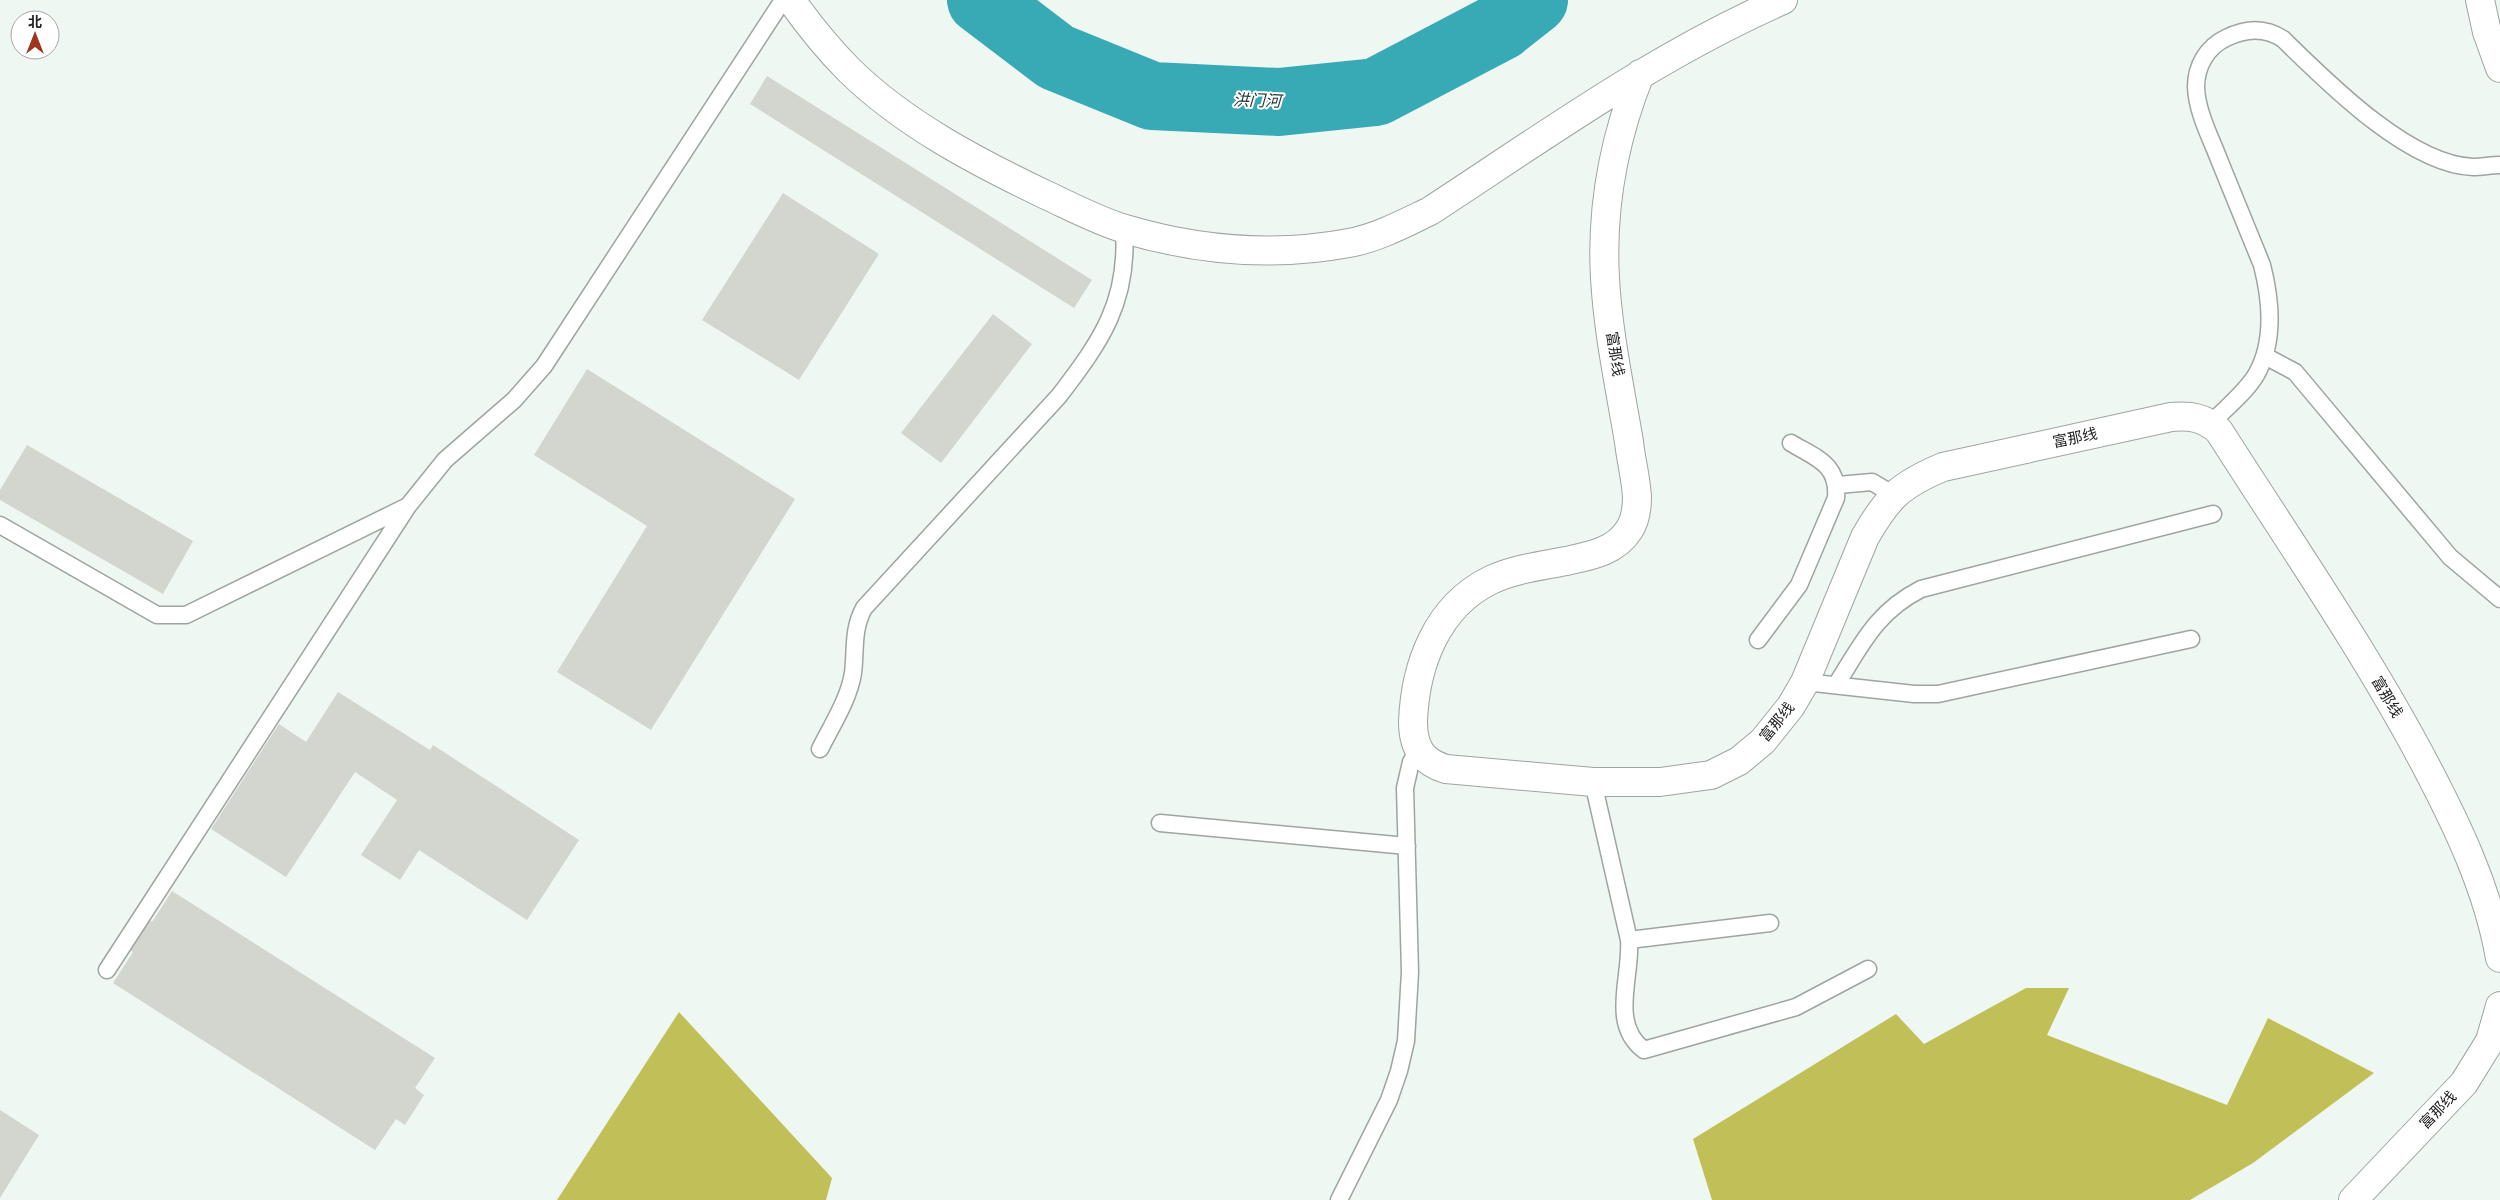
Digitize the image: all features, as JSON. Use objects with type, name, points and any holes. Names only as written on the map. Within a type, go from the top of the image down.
[{"type":"street","points":[[791,0],[849,70],[885,100],[924,128],[1003,174],[1124,229],[1217,248],[1266,252],[1352,243],[1430,211],[1640,74],[1701,39],[1783,0]]},
{"type":"street","points":[[2480,0],[2487,32],[2500,68]]},
{"type":"street","name":"富那线","points":[[1640,74],[1629,101],[1614,158],[1608,188],[1604,248],[1608,309],[1636,487],[1634,519],[1622,538],[1604,551],[1518,571],[1492,580],[1468,595],[1450,614],[1434,634],[1424,657],[1417,682],[1413,730],[1418,750],[1426,760],[1446,769],[1593,782],[1677,781],[1710,775],[1726,769],[1763,741],[1791,706],[1805,682],[1865,537],[1894,495],[1915,478],[1943,467],[2171,417],[2199,418],[2211,423],[2219,432],[2403,723],[2462,838],[2492,920],[2500,958]]},
{"type":"street","name":"富那线","points":[[2352,1200],[2464,1083],[2490,1041],[2500,1006]]},
{"type":"lane","points":[[107,970],[408,506],[445,460],[514,400],[544,366],[783,0]]},
{"type":"lane","points":[[2211,423],[2255,376],[2265,356],[2270,310],[2268,287],[2262,265],[2206,128],[2198,102],[2196,85],[2200,63],[2214,45],[2224,38],[2248,30],[2272,32],[2284,39],[2347,100],[2401,139],[2435,158],[2454,164],[2473,167],[2500,165]]},
{"type":"lane","points":[[820,749],[849,690],[853,673],[855,634],[858,620],[864,608],[1058,396],[1086,360],[1119,297],[1125,259],[1124,229]]},
{"type":"lane","points":[[2265,356],[2295,372],[2450,557],[2500,599]]},
{"type":"lane","points":[[1758,640],[1800,585],[1836,498],[1838,485],[1833,472],[1826,464],[1791,443]]},
{"type":"lane","points":[[1838,485],[1872,482],[1894,495]]},
{"type":"lane","points":[[0,525],[157,615],[186,615],[408,506]]},
{"type":"lane","points":[[1836,685],[1874,626],[1902,599],[1921,589],[2213,514]]},
{"type":"lane","points":[[1805,682],[1914,694],[1938,694],[2191,639]]},
{"type":"lane","points":[[1339,1200],[1389,1100],[1399,1071],[1406,1041],[1410,972],[1405,788],[1411,762],[1418,750]]},
{"type":"lane","points":[[1593,782],[1629,940],[1630,956],[1623,1011],[1625,1024],[1634,1043],[1644,1050],[1796,1007],[1868,969]]},
{"type":"lane","points":[[1160,823],[1407,846]]},
{"type":"lane","points":[[1629,940],[1770,923]]},
{"type":"shaded area","points":[[2026,988],[2069,988],[2047,1035],[2227,1105],[2268,1018],[2374,1073],[2253,1163],[2190,1200],[1712,1200],[1693,1139],[1896,1014],[1924,1044]]},
{"type":"shaded area","points":[[679,1012],[832,1178],[826,1200],[557,1200]]},
{"type":"building","points":[[767,76],[1092,280],[1074,308],[750,104]]},
{"type":"building","points":[[783,193],[879,254],[799,380],[702,320]]},
{"type":"building","points":[[993,314],[1032,344],[941,463],[901,433]]},
{"type":"building","points":[[587,369],[795,499],[651,730],[557,672],[647,526],[534,455]]},
{"type":"building","points":[[27,445],[193,541],[163,594],[0,500],[0,490]]},
{"type":"building","points":[[338,692],[430,750],[433,745],[579,840],[527,920],[419,850],[400,880],[361,855],[397,800],[355,772],[286,877],[211,829],[279,724],[306,742]]},
{"type":"building","points":[[172,891],[435,1058],[415,1088],[424,1095],[405,1125],[396,1119],[375,1150],[113,983],[133,952],[124,946],[144,916],[152,922]]},
{"type":"building","points":[[0,1110],[39,1135],[0,1198]]},
{"type":"waterway","name":"洪门河","points":[[981,0],[1056,57],[1152,96],[1279,102],[1376,92],[1500,27],[1534,0]]}]
